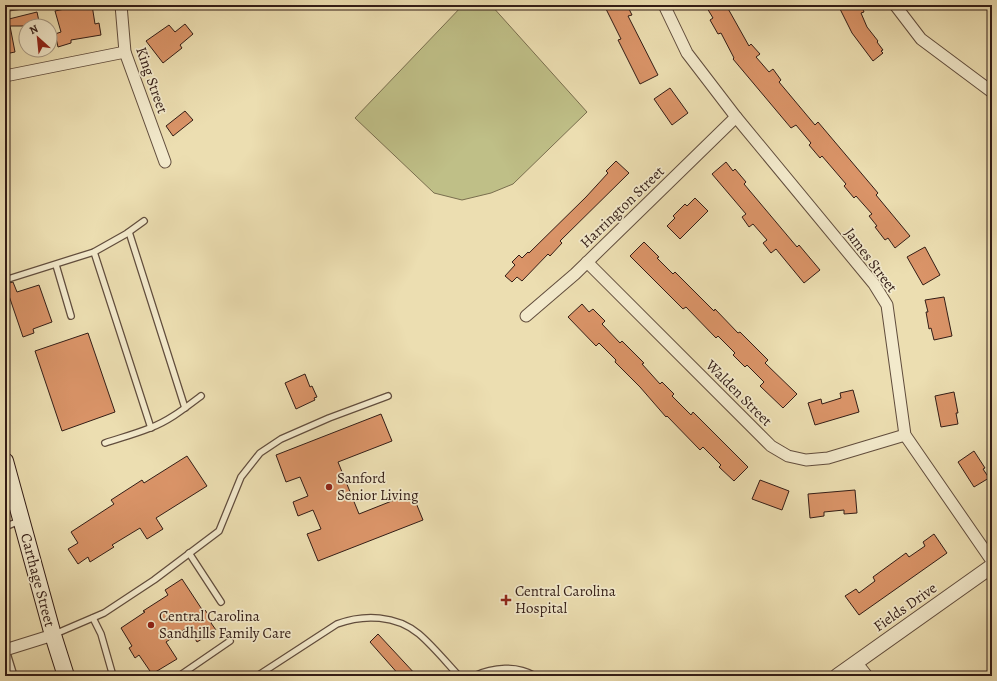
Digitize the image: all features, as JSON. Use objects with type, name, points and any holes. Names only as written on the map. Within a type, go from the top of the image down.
[{"type":"main road","name":"Carthage Street","points":[[7,475],[22,520],[53,635],[66,676]]},
{"type":"street","name":"King Street","points":[[121,5],[125,52],[166,162]]},
{"type":"street","name":"James Street","points":[[664,5],[687,53],[736,117],[874,284],[887,305],[905,435],[992,561]]},
{"type":"street","points":[[895,5],[921,39],[992,92]]},
{"type":"street","points":[[5,76],[125,52]]},
{"type":"street","name":"Harrington Street","points":[[526,316],[575,274],[736,117]]},
{"type":"street","name":"Walden Street","points":[[587,262],[771,446],[788,456],[806,460],[828,458],[905,435]]},
{"type":"street","name":"Fields Drive","points":[[837,676],[992,566]]},
{"type":"street","points":[[5,650],[53,635]]},
{"type":"street","points":[[856,662],[867,676]]},
{"type":"lane","points":[[5,8],[26,5]]},
{"type":"lane","points":[[5,280],[94,252],[129,232],[144,221]]},
{"type":"lane","points":[[129,232],[185,408]]},
{"type":"lane","points":[[94,252],[151,428]]},
{"type":"lane","points":[[56,265],[71,316]]},
{"type":"lane","points":[[105,443],[151,428],[167,420],[200,396]]},
{"type":"lane","points":[[53,635],[110,609],[154,580],[219,531],[241,477],[260,453],[281,439],[330,418],[388,396]]},
{"type":"lane","points":[[5,527],[22,520]]},
{"type":"lane","points":[[189,553],[221,602]]},
{"type":"lane","points":[[257,676],[337,624],[355,618],[373,617],[397,622],[408,627],[418,634],[459,676]]},
{"type":"lane","points":[[92,618],[101,634],[113,676]]},
{"type":"lane","points":[[179,676],[230,642]]},
{"type":"lane","points":[[5,650],[14,676]]},
{"type":"lane","points":[[474,676],[501,668],[516,669],[528,672],[535,676]]},
{"type":"green space","points":[[463,5],[491,5],[587,112],[513,184],[491,193],[462,200],[434,193],[355,118]]},
{"type":"building","points":[[84,5],[92,5],[95,24],[99,23],[101,35],[71,40],[71,43],[58,47],[58,33],[61,32],[55,11]]},
{"type":"building","points":[[604,5],[627,5],[632,15],[628,16],[658,75],[640,84],[618,40],[621,39]]},
{"type":"building","points":[[713,5],[726,5],[749,46],[751,44],[760,54],[756,57],[769,72],[773,69],[781,80],[779,82],[815,125],[818,122],[878,193],[876,195],[910,236],[895,248],[888,238],[885,240],[875,227],[877,226],[869,216],[872,214],[856,196],[854,198],[844,186],[846,184],[822,156],[820,158],[809,145],[811,143],[796,125],[791,128],[733,59],[734,58],[721,33],[718,34],[710,20],[713,18],[707,8]]},
{"type":"building","points":[[838,5],[861,5],[864,12],[861,13],[867,27],[883,50],[881,51],[883,53],[873,61],[852,33]]},
{"type":"building","points":[[37,12],[38,18],[18,18],[18,26],[10,26],[15,52],[5,54],[5,20]]},
{"type":"building","points":[[185,24],[193,34],[180,45],[182,48],[163,63],[146,41],[169,25],[175,32]]},
{"type":"building","points":[[670,88],[688,113],[672,125],[654,99]]},
{"type":"building","points":[[185,111],[193,120],[173,136],[166,126]]},
{"type":"building","points":[[616,161],[629,173],[560,241],[562,243],[550,256],[548,254],[522,281],[517,277],[512,282],[505,276],[515,265],[512,262],[519,255],[522,258],[528,252],[529,253],[586,197],[608,173],[606,171]]},
{"type":"building","points":[[726,162],[733,171],[735,169],[746,182],[744,184],[797,247],[799,245],[820,270],[804,283],[776,249],[771,253],[763,243],[767,240],[753,224],[749,227],[742,217],[746,214],[712,174]]},
{"type":"building","points":[[695,198],[708,211],[680,239],[667,226],[675,218],[673,216],[685,204],[687,206]]},
{"type":"building","points":[[644,242],[673,274],[675,272],[714,311],[715,309],[738,333],[740,332],[768,360],[765,363],[797,394],[783,408],[760,386],[764,382],[747,365],[745,367],[733,355],[735,353],[718,336],[716,338],[686,307],[683,309],[630,256]]},
{"type":"building","points":[[925,247],[940,275],[923,285],[907,257]]},
{"type":"building","points":[[13,282],[17,292],[39,285],[52,322],[33,329],[34,333],[23,337],[5,284]]},
{"type":"building","points":[[944,297],[952,336],[934,340],[931,328],[929,329],[926,312],[928,312],[925,300]]},
{"type":"building","points":[[582,304],[589,312],[593,309],[605,321],[602,324],[620,343],[622,341],[644,363],[642,364],[660,384],[662,382],[674,394],[672,396],[691,415],[693,412],[748,467],[734,481],[719,467],[721,465],[703,447],[700,450],[667,416],[666,417],[599,343],[596,346],[568,317]]},
{"type":"building","points":[[88,333],[115,412],[62,431],[35,351]]},
{"type":"building","points":[[305,374],[310,387],[312,386],[317,397],[314,398],[315,400],[296,409],[285,383]]},
{"type":"building","points":[[853,390],[859,412],[815,425],[808,403],[821,399],[822,404],[841,398],[840,393]]},
{"type":"building","points":[[954,392],[958,413],[956,413],[958,424],[941,427],[935,396]]},
{"type":"building","name":"Sanford Senior Living","points":[[381,414],[392,441],[338,462],[359,514],[412,493],[423,520],[318,561],[307,534],[321,529],[313,510],[298,516],[293,502],[308,496],[300,477],[286,482],[276,455]]},
{"type":"building","points":[[974,451],[985,468],[983,469],[989,478],[974,487],[958,462]]},
{"type":"building","points":[[187,456],[207,486],[156,518],[163,529],[147,539],[140,528],[112,545],[114,547],[90,562],[88,557],[78,564],[68,549],[78,543],[71,532],[114,504],[111,500],[142,480],[144,483]]},
{"type":"building","points":[[760,480],[789,491],[782,510],[752,499]]},
{"type":"building","points":[[855,490],[857,513],[844,514],[844,510],[824,512],[824,516],[810,518],[808,494]]},
{"type":"building","points":[[934,534],[947,553],[859,615],[845,596],[856,589],[859,593],[875,581],[873,577],[906,553],[909,557],[925,546],[923,542]]},
{"type":"building","name":"Central Carolina Sandhills Family Care","points":[[182,579],[203,611],[205,610],[213,621],[211,623],[216,630],[197,642],[188,627],[166,642],[177,659],[152,674],[139,655],[135,658],[129,648],[132,646],[121,628],[145,612],[143,611],[168,595],[165,590]]},
{"type":"building","points":[[378,634],[417,676],[400,676],[370,642]]},
{"type":"place","name":"Sanford Senior Living","points":[[329,487]]},
{"type":"place","name":"Central Carolina Hospital","points":[[506,600]]},
{"type":"place","name":"Central Carolina Sandhills Family Care","points":[[151,625]]}]
